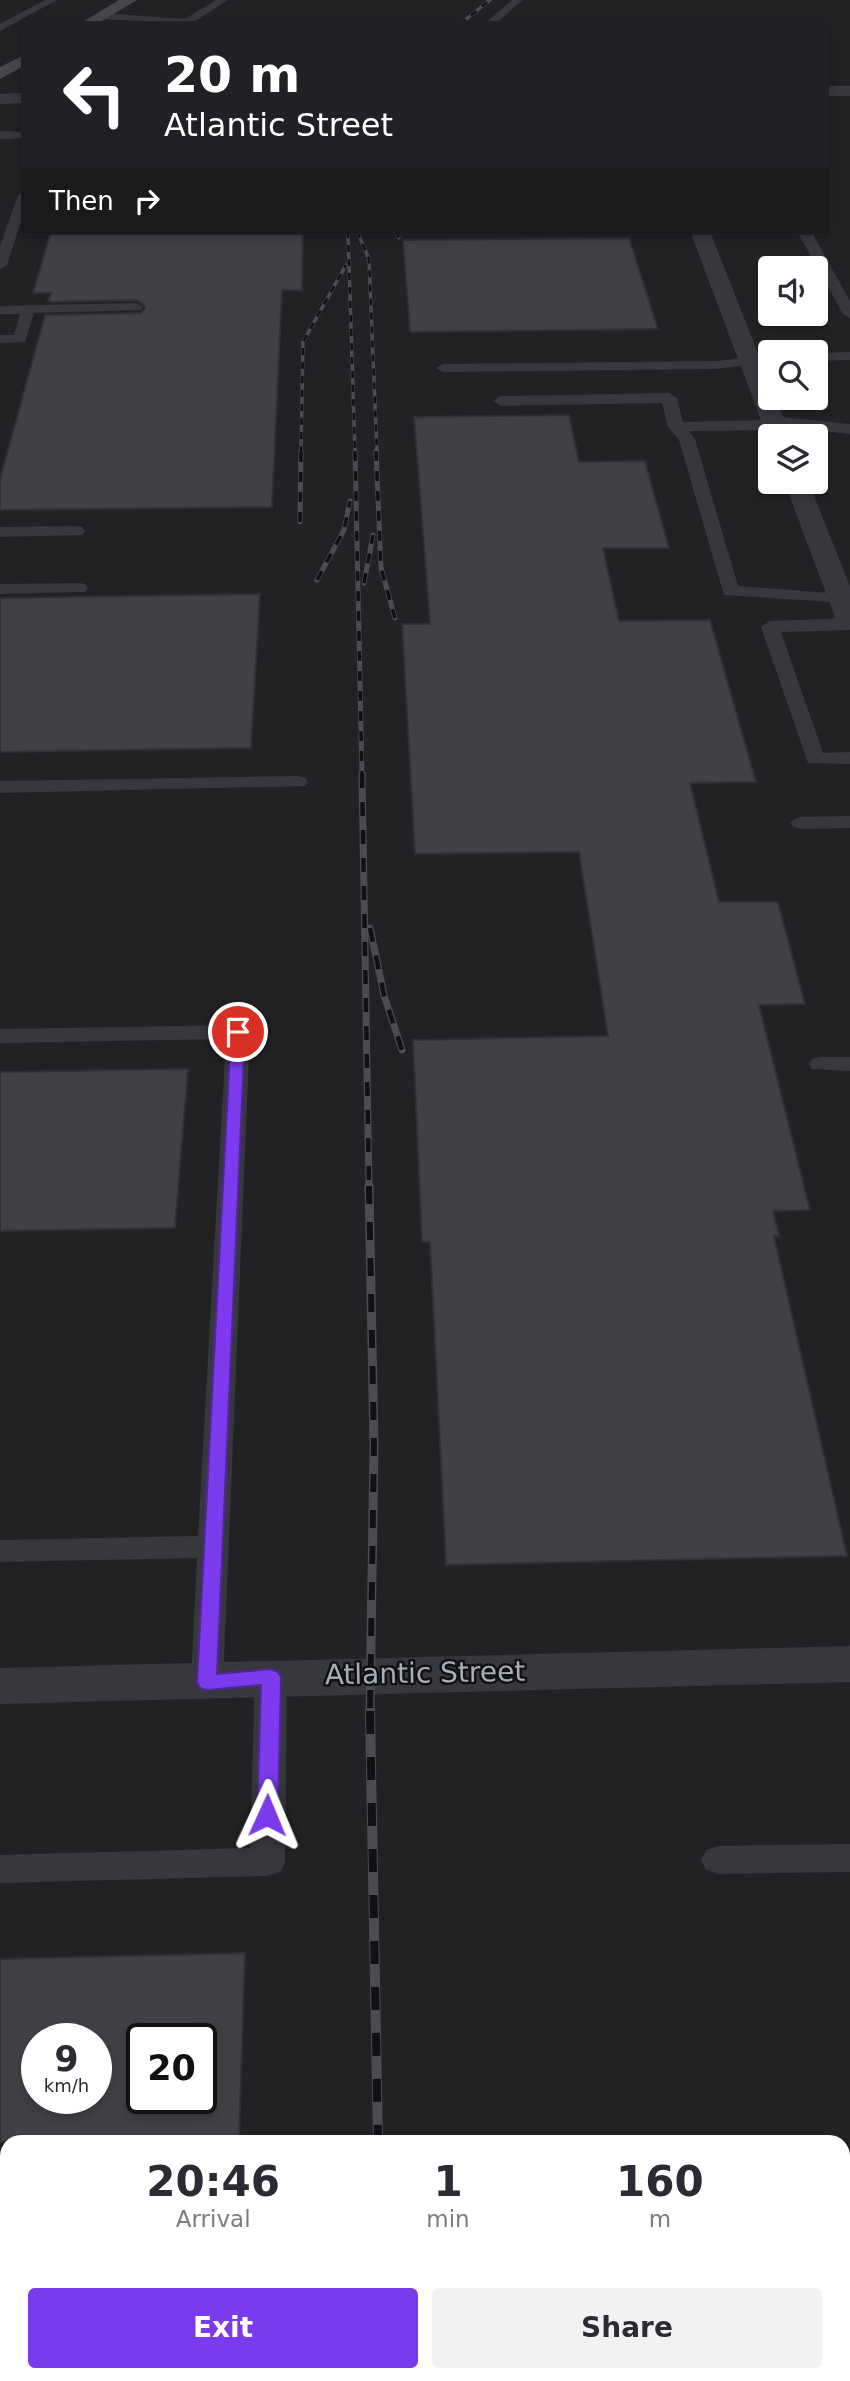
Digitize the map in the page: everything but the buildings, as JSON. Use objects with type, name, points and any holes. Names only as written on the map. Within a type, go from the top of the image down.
[{"type":"street","points":[[93,21],[130,0]]},
{"type":"street","points":[[0,74],[21,62]]},
{"type":"street","points":[[829,91],[850,91]]},
{"type":"street","points":[[0,99],[21,98]]},
{"type":"street","points":[[702,235],[756,359],[774,424]]},
{"type":"street","points":[[801,494],[845,601]]},
{"type":"street","name":"Atlantic Street","points":[[0,1686],[850,1664]]},
{"type":"lane","points":[[0,29],[52,0]]},
{"type":"lane","points":[[189,21],[223,0]]},
{"type":"lane","points":[[493,21],[519,0]]},
{"type":"lane","points":[[102,16],[162,21]]},
{"type":"lane","points":[[0,37],[12,38]]},
{"type":"lane","points":[[0,135],[21,135]]},
{"type":"lane","points":[[0,265],[4,244],[21,202]]},
{"type":"lane","points":[[806,235],[850,314]]},
{"type":"lane","points":[[0,310],[136,307]]},
{"type":"lane","points":[[0,340],[20,339],[28,310]]},
{"type":"lane","points":[[828,357],[850,356]]},
{"type":"lane","points":[[443,368],[717,365],[756,359]]},
{"type":"lane","points":[[501,401],[669,398],[676,426],[687,439],[730,591],[845,601]]},
{"type":"lane","points":[[676,426],[758,427]]},
{"type":"lane","points":[[828,428],[850,429]]},
{"type":"lane","points":[[0,532],[76,531]]},
{"type":"lane","points":[[0,589],[79,587]]},
{"type":"lane","points":[[845,601],[770,627],[815,759],[850,758]]},
{"type":"lane","points":[[0,787],[299,782]]},
{"type":"lane","points":[[801,823],[850,822]]},
{"type":"lane","points":[[0,1035],[238,1032],[207,1682]]},
{"type":"lane","points":[[821,1064],[850,1064]]},
{"type":"lane","points":[[0,1551],[214,1547]]},
{"type":"lane","points":[[0,1868],[267,1862],[271,1677]]},
{"type":"lane","points":[[719,1860],[850,1858]]},
{"type":"shaded area","points":[[0,0],[850,0],[850,2135],[0,2135]]},
{"type":"railway","points":[[464,21],[490,0]]},
{"type":"railway","points":[[348,235],[355,453]]},
{"type":"railway","points":[[359,235],[369,259],[377,453]]},
{"type":"railway","points":[[301,453],[303,342],[346,265]]},
{"type":"railway","points":[[300,522],[301,451]]},
{"type":"railway","points":[[355,451],[362,776]]},
{"type":"railway","points":[[376,451],[381,568],[395,618]]},
{"type":"railway","points":[[317,580],[344,530],[350,501]]},
{"type":"railway","points":[[364,583],[373,535]]},
{"type":"railway","points":[[362,774],[369,1188]]},
{"type":"railway","points":[[370,928],[384,995],[402,1050]]},
{"type":"railway","points":[[369,1186],[374,1445],[370,1712]]},
{"type":"railway","points":[[370,1712],[378,2135]]},
{"type":"route","points":[[238,1032],[207,1682],[271,1677],[267,1815]]}]
